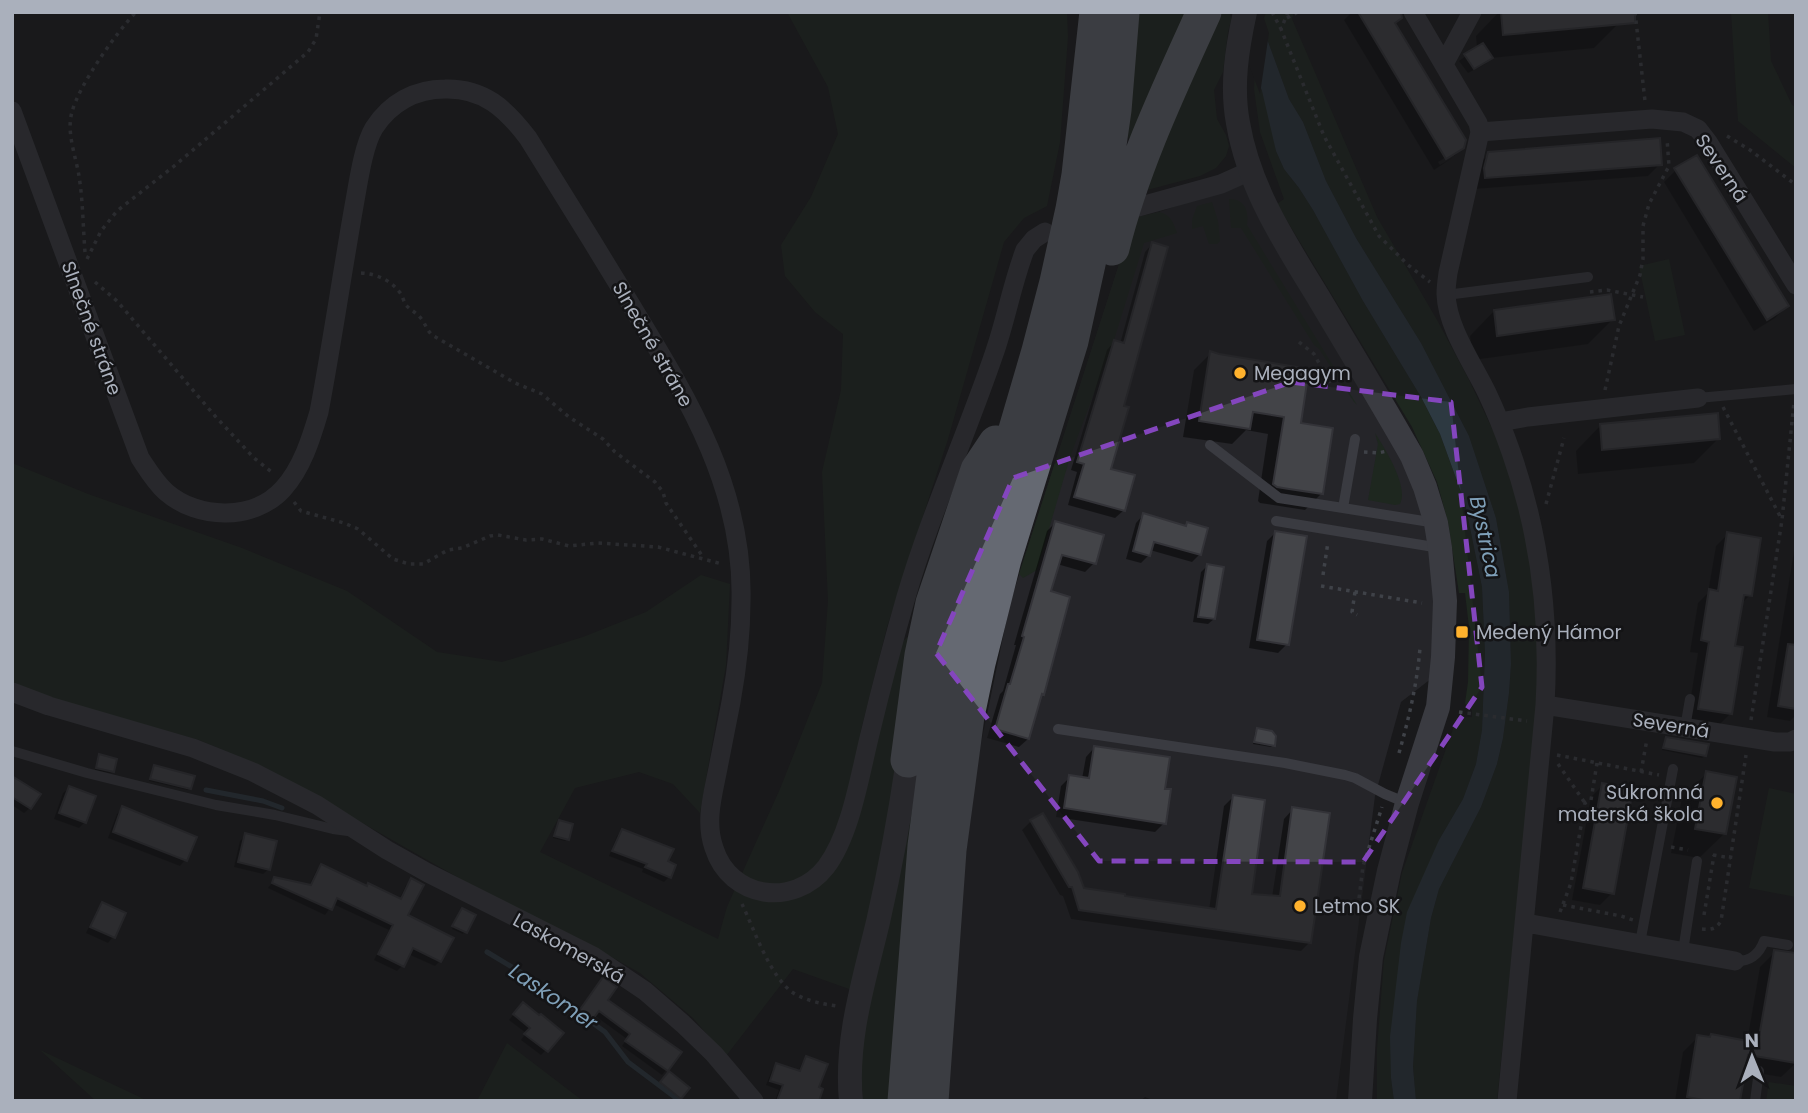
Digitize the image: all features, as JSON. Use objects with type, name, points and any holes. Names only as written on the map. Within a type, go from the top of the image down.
[{"type":"highway","points":[[1082,12],[1090,61]]},
{"type":"highway","points":[[931,1101],[921,1054],[925,846],[935,758],[996,443],[1033,320],[1059,209],[1082,12]]},
{"type":"highway","points":[[971,583],[1057,282],[1079,174],[1097,12]]},
{"type":"highway","points":[[905,1101],[921,1054],[967,716],[978,663],[1004,559],[1071,341],[1099,214],[1114,110],[1122,12]]},
{"type":"highway","points":[[1071,341],[1106,275],[1118,222],[1135,175],[1203,12]]},
{"type":"highway","points":[[908,760],[922,655],[933,603],[978,470],[996,443]]},
{"type":"street","points":[[1245,12],[1239,39],[1235,94],[1238,123],[1250,171],[1275,225],[1412,456],[1436,523],[1440,548],[1445,601],[1438,707],[1396,799],[1389,871],[1371,957],[1360,1101]]},
{"type":"street","points":[[1413,12],[1478,123],[1480,132],[1448,273],[1446,295],[1457,334],[1500,422],[1524,493],[1537,550],[1545,611],[1545,705],[1507,1101]]},
{"type":"street","points":[[1444,64],[1472,12]]},
{"type":"street","name":"Slnečné stráne","points":[[12,111],[78,275],[140,458],[152,478],[168,494],[187,505],[226,513],[248,511],[267,503],[284,489],[300,464],[311,439],[319,412],[355,201],[372,131],[388,110],[410,95],[431,89],[456,89],[477,94],[497,104],[514,118],[653,341],[701,427],[716,461],[728,501],[736,535],[742,597],[737,664],[710,812],[710,831],[720,863],[729,874]]},
{"type":"street","name":"Severná","points":[[1480,132],[1657,120],[1684,122],[1698,129],[1708,142],[1796,285]]},
{"type":"street","points":[[1138,207],[1210,187],[1250,171]]},
{"type":"street","points":[[729,874],[742,885],[757,892],[773,893],[810,882],[824,869],[835,852],[853,803],[907,594],[994,354],[1025,250],[1034,239],[1045,232]]},
{"type":"street","points":[[1500,422],[1708,397]]},
{"type":"street","name":"Laskomerská","points":[[12,692],[228,761],[283,787],[428,873],[579,949],[645,991],[699,1038],[754,1101]]},
{"type":"street","name":"Severná","points":[[1545,705],[1775,742],[1790,742],[1796,739]]},
{"type":"street","points":[[851,1101],[849,1068],[856,1010],[897,831],[908,760]]},
{"type":"street","points":[[1525,923],[1735,961]]},
{"type":"lane","points":[[1446,295],[1588,277]]},
{"type":"lane","points":[[1708,397],[1795,389]]},
{"type":"lane","points":[[1343,508],[1355,439]]},
{"type":"lane","points":[[1210,444],[1279,498],[1436,523]]},
{"type":"lane","points":[[1276,521],[1440,548]]},
{"type":"lane","points":[[1685,728],[1690,699]]},
{"type":"lane","points":[[1058,729],[1285,763],[1345,775],[1396,799]]},
{"type":"lane","name":"Laskomerská","points":[[12,751],[216,805],[333,829],[358,831]]},
{"type":"lane","points":[[1640,943],[1673,773]]},
{"type":"lane","points":[[1683,951],[1697,861]]},
{"type":"lane","points":[[1735,961],[1749,959],[1757,954],[1764,941],[1788,945]]},
{"type":"lane","points":[[1755,1101],[1759,1071]]},
{"type":"path","points":[[136,12],[94,69],[71,114],[71,130],[80,179],[86,261],[101,231],[117,211],[308,52],[316,39],[320,12]]},
{"type":"path","points":[[1272,12],[1324,136],[1379,236],[1408,265],[1446,295]]},
{"type":"path","points":[[1281,29],[1288,12]]},
{"type":"path","points":[[1286,19],[1298,12]]},
{"type":"path","points":[[1600,409],[1619,326],[1640,275],[1643,226],[1649,204],[1669,166],[1635,12]]},
{"type":"path","points":[[1698,129],[1725,135],[1750,150],[1796,185]]},
{"type":"path","points":[[343,272],[373,274],[384,279],[395,287],[407,305],[416,311],[432,335],[515,383],[542,394],[569,417],[603,439],[663,492],[666,502],[704,558]]},
{"type":"path","points":[[78,275],[117,302],[215,416],[254,458],[271,471],[301,511],[358,529],[393,559],[409,564],[423,564],[448,551],[498,535],[526,540],[542,539],[569,546],[598,543],[658,547],[740,570]]},
{"type":"path","points":[[1588,292],[1607,290],[1643,297]]},
{"type":"path","points":[[1299,342],[1314,354],[1330,383]]},
{"type":"path","points":[[1314,354],[1321,350]]},
{"type":"path","points":[[1701,935],[1702,929],[1717,928],[1721,921],[1782,520],[1795,389]]},
{"type":"path","points":[[1708,397],[1782,520]]},
{"type":"path","points":[[1543,516],[1564,438]]},
{"type":"path","points":[[1386,443],[1389,450]]},
{"type":"path","points":[[1322,575],[1330,530]]},
{"type":"path","points":[[1321,586],[1422,603]]},
{"type":"path","points":[[1355,592],[1352,612],[1357,615]]},
{"type":"path","points":[[1422,595],[1422,614]]},
{"type":"path","points":[[1398,756],[1409,719],[1421,637]]},
{"type":"path","points":[[1459,712],[1518,719]]},
{"type":"path","points":[[1641,772],[1651,722]]},
{"type":"path","points":[[1558,916],[1571,883],[1585,803],[1551,753],[1641,772],[1673,773]]},
{"type":"path","points":[[1585,803],[1591,800],[1597,764]]},
{"type":"path","points":[[1356,918],[1363,866],[1374,833],[1396,799]]},
{"type":"path","points":[[1704,916],[1714,855]]},
{"type":"path","points":[[729,874],[776,976],[793,993],[814,1002],[856,1010]]},
{"type":"path","points":[[1563,905],[1635,920]]},
{"type":"highlighted area","points":[[1291,382],[1451,402],[1482,687],[1363,862],[1099,861],[936,653],[1013,478]]},
{"type":"shaded area","points":[[787,12],[1067,12],[1068,37],[1060,142],[1047,206],[1024,218],[1004,242],[948,439],[887,627],[860,734],[904,640],[911,634],[888,828],[852,990],[793,969],[726,1056],[693,1018],[640,973],[578,938],[494,898],[266,768],[199,740],[44,696],[12,683],[12,463],[88,494],[242,548],[347,591],[437,652],[502,662],[583,637],[646,612],[701,575],[730,584],[726,665],[700,813],[673,784],[639,772],[575,788],[540,852],[718,939],[727,907],[780,789],[822,683],[828,601],[822,472],[841,390],[843,334],[815,312],[785,276],[781,245],[811,197],[838,134],[828,87]]},
{"type":"shaded area","points":[[1139,12],[1186,12],[1130,140],[1127,135]]},
{"type":"shaded area","points":[[1222,12],[1233,12],[1223,72],[1214,90],[1217,119],[1229,146],[1226,156],[1216,168],[1200,176],[1147,190],[1161,147]]},
{"type":"shaded area","points":[[1266,12],[1294,12],[1292,19],[1377,217],[1437,320],[1508,462],[1531,540],[1539,613],[1537,708],[1497,1101],[1416,1101],[1413,1067],[1417,1001],[1431,918],[1439,889],[1481,807],[1497,764],[1503,738],[1511,664],[1509,592],[1496,518],[1469,436],[1421,343],[1356,238],[1326,181],[1303,122],[1289,99],[1262,25]]},
{"type":"shaded area","points":[[1731,12],[1768,12],[1771,61],[1792,105],[1796,107],[1796,168],[1738,121]]},
{"type":"shaded area","points":[[1255,71],[1270,118],[1276,151],[1284,169],[1313,210],[1440,434],[1465,503],[1482,587],[1485,653],[1482,730],[1476,764],[1463,799],[1439,840],[1391,1078],[1394,1101],[1377,1101],[1377,1049],[1384,960],[1402,873],[1457,718],[1472,717],[1472,710],[1465,703],[1469,627],[1465,593],[1459,593],[1448,522],[1437,482],[1412,427],[1277,204],[1284,199],[1260,132],[1254,89]]},
{"type":"shaded area","points":[[1258,178],[1423,459],[1445,668],[1401,702],[1375,796],[1336,1101],[945,1101],[960,902],[977,763],[1010,603],[1134,218]]},
{"type":"shaded area","points":[[1229,199],[1239,201],[1245,207],[1247,225],[1357,405],[1314,345],[1241,228],[1231,228]]},
{"type":"shaded area","points":[[1212,202],[1218,221],[1220,241],[1217,244],[1209,244],[1203,226],[1192,229],[1197,206]]},
{"type":"shaded area","points":[[1159,212],[1169,217],[1177,233],[1144,243],[1114,340],[1070,457],[1037,570],[1023,578],[1019,574],[1134,218]]},
{"type":"shaded area","points":[[1669,259],[1685,335],[1655,341],[1639,266]]},
{"type":"shaded area","points":[[1375,433],[1399,478],[1402,496],[1400,504],[1368,500],[1378,444]]},
{"type":"shaded area","points":[[931,669],[889,1101],[863,1101],[860,1054]]},
{"type":"shaded area","points":[[1769,788],[1796,794],[1796,897],[1749,888]]},
{"type":"shaded area","points":[[507,1043],[583,1101],[477,1101]]},
{"type":"shaded area","points":[[40,1050],[148,1101],[96,1101]]},
{"type":"shaded area","points":[[1769,1082],[1796,1086],[1796,1101],[1766,1101]]},
{"type":"water","name":"Bystrica","points":[[1233,12],[1262,25],[1289,99],[1303,122],[1326,181],[1356,238],[1421,343],[1469,436],[1496,518],[1509,592],[1511,664],[1503,738],[1497,764],[1481,807],[1439,889],[1431,918],[1417,1001],[1413,1067],[1416,1101],[1394,1101],[1391,1078],[1390,1037],[1401,943],[1407,912],[1439,840],[1463,799],[1476,764],[1482,730],[1485,653],[1482,587],[1465,503],[1440,434],[1313,210],[1284,169],[1276,151],[1262,91]]},
{"type":"pier","points":[[1229,12],[1262,12],[1269,33],[1260,94]]},
{"type":"building","points":[[1358,12],[1401,12],[1402,18],[1395,23],[1466,140],[1464,148],[1446,159]]},
{"type":"building","points":[[1501,12],[1635,12],[1635,23],[1503,35]]},
{"type":"building","points":[[1483,43],[1493,58],[1474,69],[1464,54]]},
{"type":"building","points":[[1660,138],[1662,165],[1485,178],[1484,168],[1488,152]]},
{"type":"building","points":[[1697,155],[1789,306],[1767,320],[1674,168]]},
{"type":"building","points":[[1152,242],[1168,247],[1124,406],[1129,407],[1111,469],[1135,475],[1125,511],[1074,497],[1084,464],[1077,462],[1114,340],[1124,343]]},
{"type":"building","points":[[1611,294],[1615,320],[1497,336],[1494,310]]},
{"type":"building","points":[[1210,351],[1309,369],[1301,423],[1333,428],[1323,494],[1277,487],[1273,484],[1284,417],[1253,412],[1250,429],[1199,421]]},
{"type":"building","points":[[1718,413],[1720,439],[1602,450],[1600,424]]},
{"type":"building","points":[[1143,513],[1186,526],[1187,522],[1208,528],[1201,555],[1154,542],[1150,556],[1133,551]]},
{"type":"building","points":[[1055,521],[1104,535],[1096,564],[1062,555],[1051,591],[1070,597],[1044,695],[1042,694],[1029,739],[995,729],[1024,637],[1022,636]]},
{"type":"building","points":[[1275,531],[1307,536],[1289,645],[1257,640]]},
{"type":"building","points":[[1727,532],[1761,538],[1752,596],[1744,595],[1735,646],[1743,647],[1732,714],[1698,709],[1709,642],[1701,640],[1709,589],[1718,591]]},
{"type":"building","points":[[1207,564],[1224,567],[1215,619],[1198,617]]},
{"type":"building","points":[[1788,644],[1796,645],[1796,709],[1778,706]]},
{"type":"building","points":[[1257,728],[1272,731],[1276,736],[1275,746],[1254,742]]},
{"type":"building","points":[[1666,737],[1709,744],[1706,756],[1663,748]]},
{"type":"building","points":[[1094,746],[1170,757],[1165,789],[1171,789],[1166,824],[1064,808],[1069,775],[1089,778]]},
{"type":"building","points":[[99,754],[117,759],[114,772],[96,768]]},
{"type":"building","points":[[154,765],[195,776],[191,789],[150,779]]},
{"type":"building","points":[[1706,771],[1737,777],[1726,834],[1695,829]]},
{"type":"building","points":[[12,776],[41,794],[31,809],[12,797]]},
{"type":"building","points":[[1602,783],[1633,789],[1614,894],[1583,888]]},
{"type":"building","points":[[69,786],[96,796],[86,823],[59,813]]},
{"type":"building","points":[[1233,795],[1265,800],[1252,894],[1280,896],[1292,807],[1330,813],[1311,943],[1079,910],[1072,887],[1069,887],[1030,820],[1043,813],[1078,872],[1084,888],[1216,909]]},
{"type":"building","points":[[122,806],[197,837],[187,861],[113,832]]},
{"type":"building","points":[[559,820],[573,824],[569,840],[554,836]]},
{"type":"building","points":[[622,829],[674,849],[668,861],[676,865],[671,878],[645,867],[647,864],[612,851]]},
{"type":"building","points":[[245,833],[277,841],[270,870],[238,862]]},
{"type":"building","points":[[321,864],[401,899],[411,878],[424,885],[408,915],[454,938],[441,962],[413,948],[404,967],[378,954],[393,925],[337,898],[332,910],[272,883],[274,877],[311,885]]},
{"type":"building","points":[[102,902],[126,913],[115,938],[90,927]]},
{"type":"building","points":[[462,908],[476,915],[467,933],[452,926]]},
{"type":"building","points":[[1774,950],[1796,953],[1796,1063],[1748,1055],[1740,1101],[1709,1101],[1687,1097],[1697,1035],[1710,1037],[1711,1034],[1758,1043]]},
{"type":"building","points":[[603,977],[617,987],[608,1000],[682,1052],[668,1071],[625,1041],[630,1034],[599,1011],[592,1020],[579,1011]]},
{"type":"building","points":[[523,1002],[564,1033],[548,1052],[524,1034],[530,1028],[513,1014]]},
{"type":"building","points":[[806,1056],[828,1064],[819,1087],[823,1089],[819,1101],[777,1101],[783,1085],[770,1081],[776,1063],[800,1071]]},
{"type":"building","points":[[669,1071],[690,1088],[681,1099],[660,1082]]},
{"type":"waterway","name":"Laskomer","points":[[206,790],[263,801],[282,808]]},
{"type":"waterway","name":"Laskomer","points":[[487,952],[532,979],[605,1032],[628,1062],[680,1101]]},
{"type":"place","name":"Megagym","points":[[1240,373]]},
{"type":"place","name":"Medený Hámor","points":[[1462,632]]},
{"type":"place","name":"Súkromná materská škola","points":[[1717,803]]},
{"type":"place","name":"Letmo SK","points":[[1300,906]]}]
